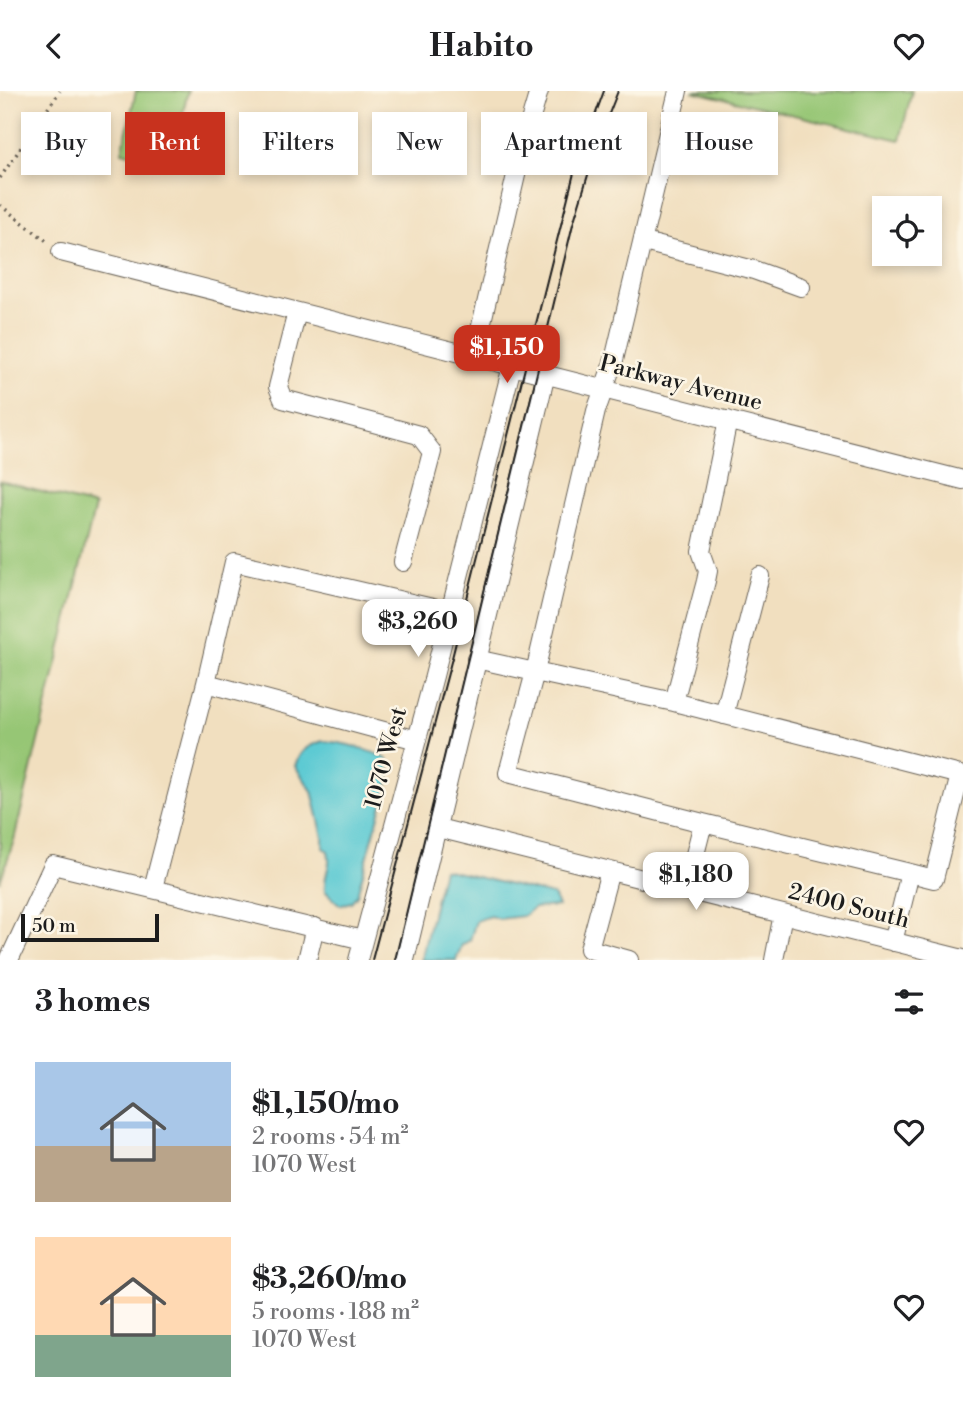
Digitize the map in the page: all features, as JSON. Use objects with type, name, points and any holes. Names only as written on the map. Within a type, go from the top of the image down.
[{"type":"street","points":[[474,356],[523,145],[539,91]]},
{"type":"street","points":[[476,659],[535,672],[674,702],[960,775],[934,879],[509,773],[535,672],[596,411],[614,360],[678,91]]},
{"type":"street","points":[[643,242],[754,270],[802,287]]},
{"type":"street","name":"Parkway Avenue","points":[[61,252],[963,479]]},
{"type":"street","points":[[297,312],[278,387],[282,399],[419,435],[432,451],[403,562]]},
{"type":"street","name":"1070 West","points":[[358,960],[512,366]]},
{"type":"street","points":[[405,960],[546,375]]},
{"type":"street","points":[[674,702],[708,571],[701,551],[728,420]]},
{"type":"street","points":[[153,888],[234,562],[450,612]]},
{"type":"street","points":[[724,715],[760,576]]},
{"type":"street","points":[[206,683],[417,740]]},
{"type":"street","points":[[686,890],[703,823]]},
{"type":"street","name":"2400 South","points":[[438,828],[892,941],[926,955],[963,960]]},
{"type":"street","points":[[9,960],[53,865],[363,940]]},
{"type":"street","points":[[610,871],[589,950],[629,960]]},
{"type":"street","points":[[892,941],[910,873]]},
{"type":"street","points":[[774,960],[783,914]]},
{"type":"street","points":[[307,960],[315,927]]},
{"type":"path","points":[[0,179],[60,91]]},
{"type":"path","points":[[0,205],[61,252]]},
{"type":"green space","points":[[136,91],[188,91],[183,112],[131,112]]},
{"type":"green space","points":[[692,91],[912,91],[900,140]]},
{"type":"green space","points":[[0,481],[95,506],[14,840],[0,882]]},
{"type":"water","points":[[323,741],[357,747],[382,756],[388,760],[390,776],[357,895],[351,902],[340,905],[325,891],[328,851],[323,848],[312,791],[295,766],[305,749]]},
{"type":"water","points":[[443,869],[553,895],[558,906],[534,908],[523,916],[499,919],[490,916],[476,921],[470,940],[462,945],[456,960],[421,960]]},
{"type":"tram line","points":[[372,960],[452,658],[574,173],[604,91]]},
{"type":"tram line","points":[[395,960],[573,224],[599,139],[618,91]]}]
